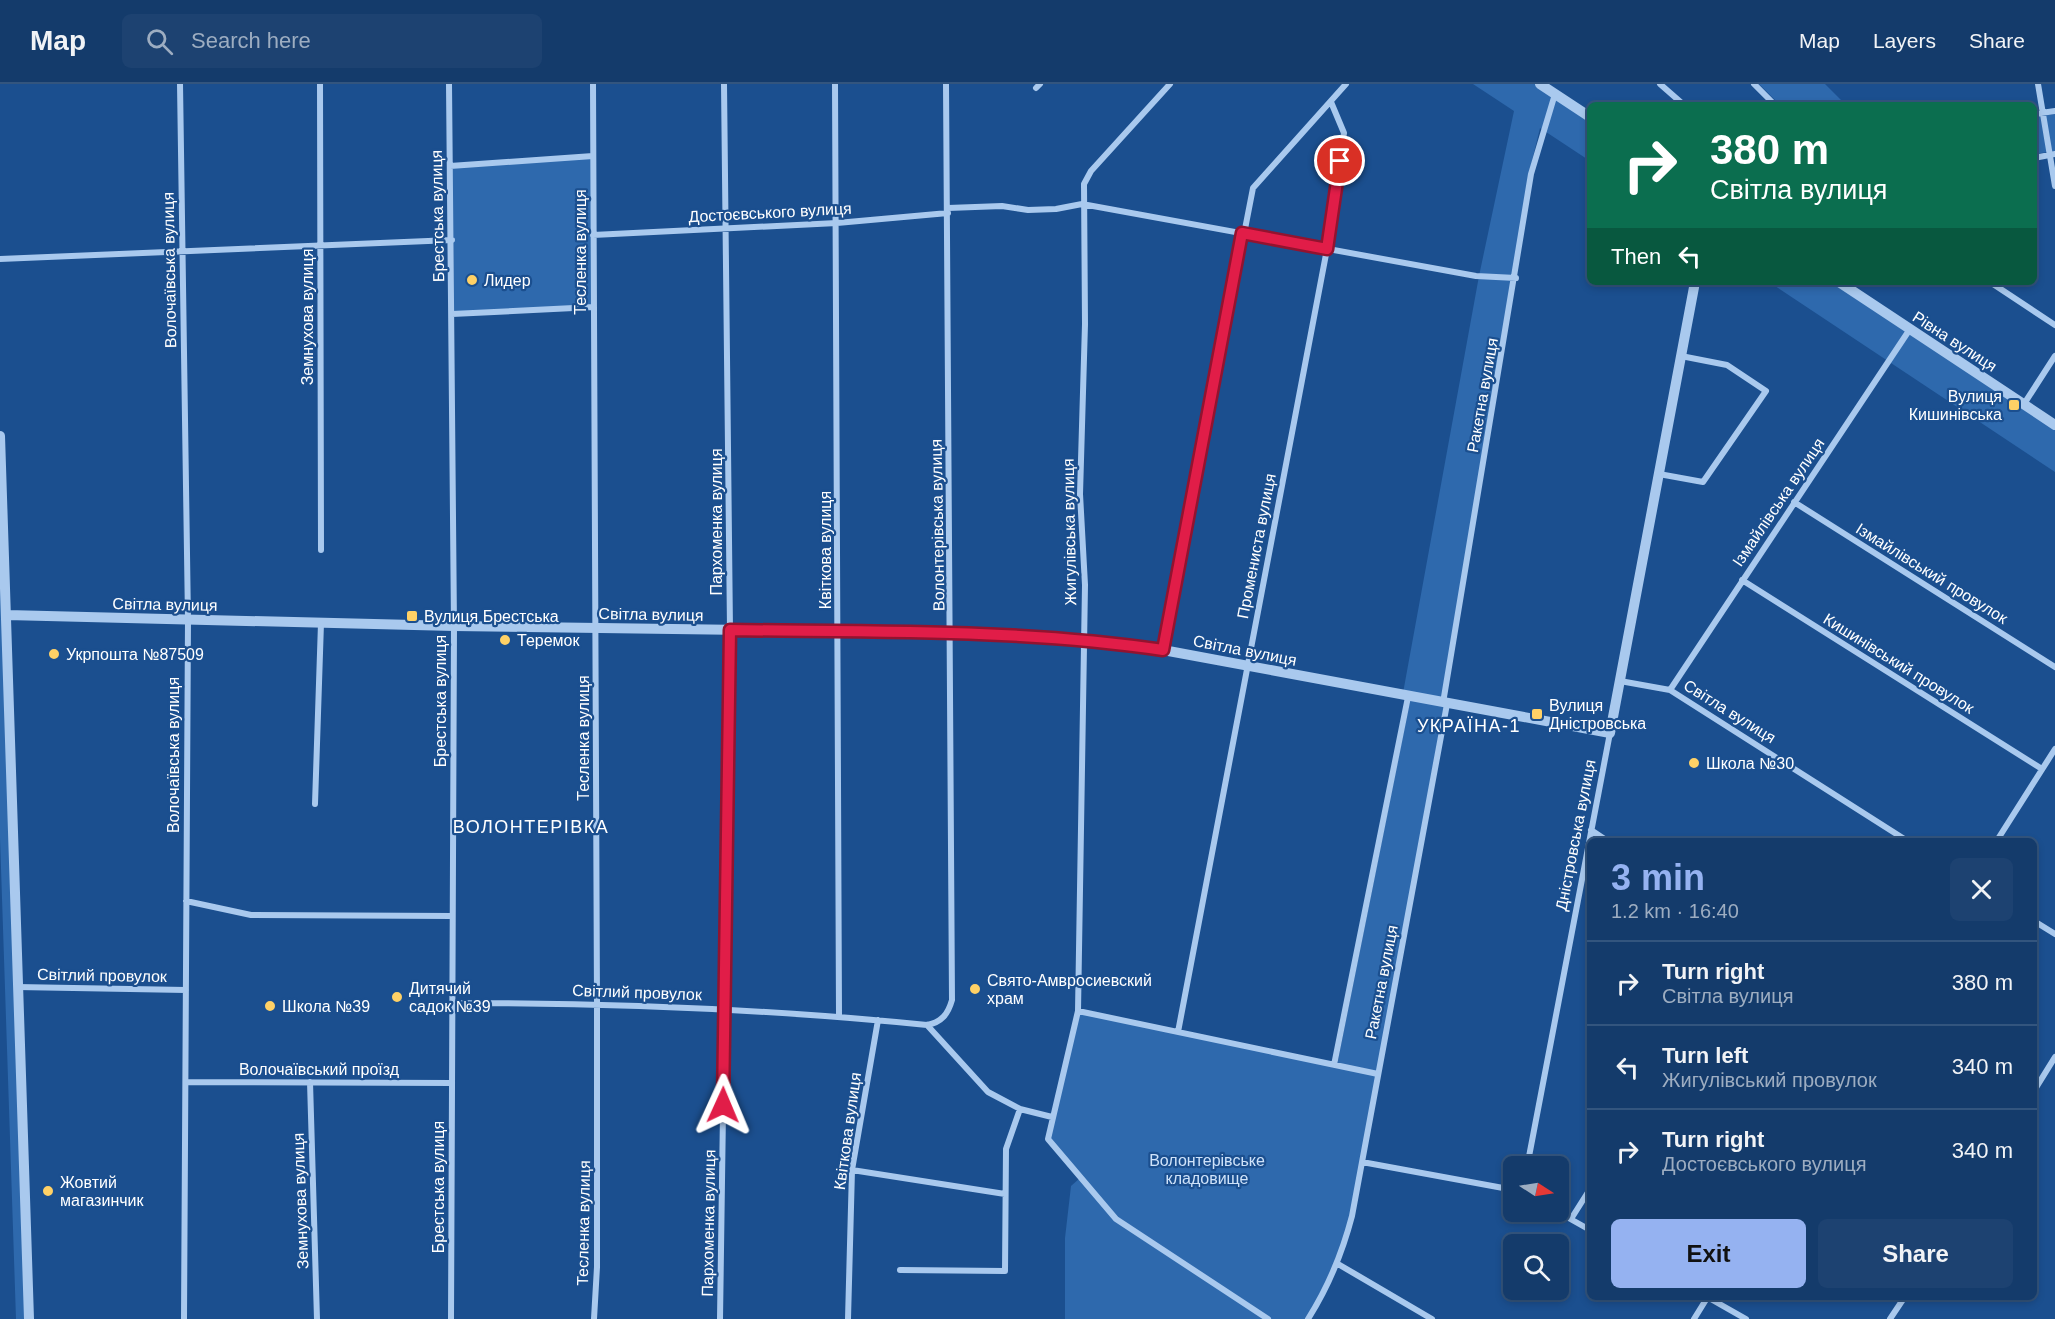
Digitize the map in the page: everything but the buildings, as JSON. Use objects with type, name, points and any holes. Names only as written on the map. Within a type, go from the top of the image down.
[{"type":"street","name":"Волочаївська вулиця","points":[[180,84],[188,620],[184,1319]]},
{"type":"street","name":"Земнухова вулиця","points":[[320,84],[321,550]]},
{"type":"street","name":"Брестська вулиця","points":[[449,84],[454,626],[451,1319]]},
{"type":"street","name":"Тесленка вулиця","points":[[593,84],[597,1003],[597,1255],[594,1319]]},
{"type":"street","name":"Пархоменка вулиця","points":[[720,1319],[730,630],[724,84]]},
{"type":"street","name":"Квіткова вулиця","points":[[835,84],[840,632],[839,1016]]},
{"type":"street","name":"Волонтерівська вулиця","points":[[927,1025],[944,1017],[952,1000],[946,84]]},
{"type":"street","name":"Жигулівська вулиця","points":[[1170,84],[1091,171],[1084,184],[1082,204],[1085,324],[1080,494],[1085,585],[1078,1011],[1048,1132],[1052,1146],[1116,1219],[1268,1319]]},
{"type":"street","points":[[1163,650],[1242,233],[1253,188],[1346,84]]},
{"type":"street","points":[[1660,84],[1681,102]]},
{"type":"street","points":[[1754,84],[1772,102]]},
{"type":"street","points":[[2038,84],[2052,155],[2055,186]]},
{"type":"street","points":[[1544,85],[1587,115]]},
{"type":"street","name":"Ракетна вулиця","points":[[1308,1319],[1324,1294],[1338,1264],[1352,1216],[1445,704],[1516,278],[1531,174],[1555,94]]},
{"type":"street","name":"Промениста вулиця","points":[[1178,1032],[1327,249],[1344,133],[1330,102]]},
{"type":"street","points":[[2037,114],[2055,111]]},
{"type":"street","points":[[2037,158],[2052,155]]},
{"type":"street","points":[[450,166],[593,156]]},
{"type":"street","name":"Достоєвського вулиця","points":[[593,235],[837,223],[1002,206],[1029,210],[1056,209],[1082,204],[1476,276],[1516,278]]},
{"type":"street","points":[[0,259],[452,240]]},
{"type":"street","name":"Дністровська вулиця","points":[[1589,838],[1694,285]]},
{"type":"street","name":"Рівна вулиця","points":[[1844,285],[2055,425]]},
{"type":"street","points":[[1995,285],[2055,325]]},
{"type":"street","points":[[452,314],[594,307]]},
{"type":"street","name":"Ізмайлівська вулиця","points":[[1670,690],[1910,329]]},
{"type":"street","points":[[1659,474],[1703,482],[1766,391],[1727,365],[1681,356]]},
{"type":"street","points":[[2024,404],[2055,356]]},
{"type":"street","points":[[0,436],[29,1319]]},
{"type":"street","name":"Ізмайлівський провулок","points":[[1794,502],[2055,667]]},
{"type":"street","name":"Кишинівський провулок","points":[[1743,580],[2042,769]]},
{"type":"street","name":"Світла вулиця","points":[[7,615],[454,626],[951,633],[1084,639],[1163,650],[1610,733]]},
{"type":"street","points":[[315,804],[321,623]]},
{"type":"street","name":"Світла вулиця","points":[[1620,681],[1670,690],[1903,838]]},
{"type":"street","name":"Ракетна вулиця","points":[[1334,1065],[1408,697]]},
{"type":"street","points":[[1999,838],[2055,749]]},
{"type":"street","points":[[1591,830],[1603,838]]},
{"type":"street","name":"Дністровська вулиця","points":[[1529,1156],[1587,851]]},
{"type":"street","points":[[186,901],[250,915],[453,916]]},
{"type":"street","points":[[2037,923],[2055,934]]},
{"type":"street","name":"Світлий провулок","points":[[17,987],[186,990]]},
{"type":"street","name":"Світлий провулок","points":[[452,1003],[597,1003],[839,1016],[927,1025]]},
{"type":"street","points":[[1078,1011],[1378,1074]]},
{"type":"street","name":"Квіткова вулиця","points":[[848,1319],[852,1170],[878,1020]]},
{"type":"street","points":[[927,1025],[950,1048],[979,1085],[1020,1109],[1052,1117]]},
{"type":"street","points":[[2037,1086],[2055,1057]]},
{"type":"street","name":"Волочаївський проїзд","points":[[186,1082],[452,1083]]},
{"type":"street","name":"Земнухова вулиця","points":[[310,1082],[317,1319]]},
{"type":"street","points":[[900,1270],[1005,1271],[1006,1149],[1020,1109]]},
{"type":"street","points":[[1362,1162],[1503,1188]]},
{"type":"street","points":[[852,1170],[1005,1194]]},
{"type":"street","points":[[1587,1194],[1571,1219],[1587,1228]]},
{"type":"street","points":[[1338,1264],[1432,1319]]},
{"type":"street","points":[[1694,1319],[1707,1300]]},
{"type":"street","points":[[1712,1300],[1746,1319]]},
{"type":"street","points":[[1890,1319],[1903,1300]]},
{"type":"green space","name":"Волонтерівське кладовище","points":[[1473,84],[1543,84],[1587,117],[1587,159],[1540,128],[1529,173],[1444,706],[1346,1240],[1308,1319],[1065,1319],[1065,1238],[1071,1186],[1080,1178],[1048,1139],[1078,1011],[1337,1065],[1411,695],[1403,693],[1479,276],[1514,111]]},
{"type":"green space","points":[[1759,84],[1825,84],[1843,102],[1777,102]]},
{"type":"green space","points":[[2055,114],[2055,151],[2037,154],[2037,117]]},
{"type":"green space","points":[[592,158],[592,305],[454,312],[452,168]]},
{"type":"green space","points":[[1774,285],[1841,285],[2055,427],[2055,472]]},
{"type":"green space","points":[[0,436],[29,1319],[16,1319],[0,838]]},
{"type":"place","name":"Лидер","points":[[472,280]]},
{"type":"place","name":"Вулиця Кишинівська","points":[[2014,405]]},
{"type":"place","name":"Вулиця Брестська","points":[[412,616]]},
{"type":"place","name":"Теремок","points":[[505,640]]},
{"type":"place","name":"Укрпошта №87509","points":[[54,654]]},
{"type":"place","name":"Вулиця Дністровська","points":[[1537,714]]},
{"type":"place","name":"Школа №30","points":[[1694,763]]},
{"type":"place","name":"Свято-Амвросиевский храм","points":[[975,989]]},
{"type":"place","name":"Дитячий садок №39","points":[[397,997]]},
{"type":"place","name":"Школа №39","points":[[270,1006]]},
{"type":"place","name":"Жовтий магазинчик","points":[[48,1191]]},
{"type":"district","name":"УКРАЇНА-1","points":[[1469,726]]},
{"type":"district","name":"ВОЛОНТЕРІВКА","points":[[531,827]]},
{"type":"route","points":[[723,1105],[730,630],[951,633],[1084,639],[1163,650],[1242,233],[1327,249],[1340,161]]}]
